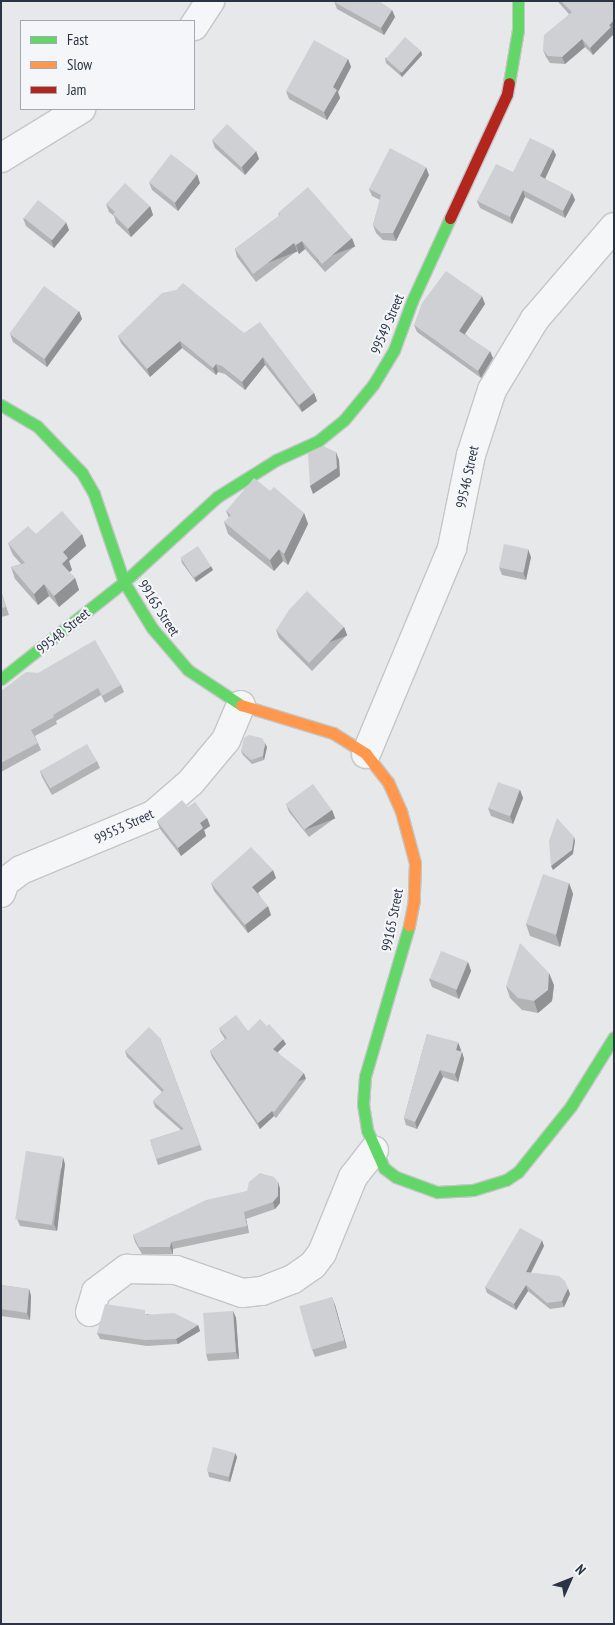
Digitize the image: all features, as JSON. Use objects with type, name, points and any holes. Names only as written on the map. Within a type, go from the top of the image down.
[{"type":"street","points":[[195,24],[210,1]]},
{"type":"street","name":"99549 Street","points":[[124,582],[217,497],[276,460],[318,441],[344,420],[373,385],[394,350],[412,301],[507,94],[518,30],[518,1]]},
{"type":"street","points":[[1,158],[79,110]]},
{"type":"street","name":"99546 Street","points":[[366,754],[452,548],[470,455],[492,390],[535,319],[614,227]]},
{"type":"street","name":"99165 Street","points":[[1,405],[37,426],[82,473],[94,494],[124,582],[167,648],[188,670],[241,705],[333,733],[366,754],[388,782],[402,810],[415,862],[414,900],[407,934],[366,1076],[363,1104],[374,1150],[384,1168],[396,1177],[437,1192],[473,1190],[506,1180],[518,1172],[571,1106],[614,1037]]},
{"type":"street","name":"99548 Street","points":[[1,679],[124,582]]},
{"type":"street","name":"99553 Street","points":[[1,893],[5,882],[21,870],[153,815],[191,782],[226,740],[241,705]]},
{"type":"street","points":[[90,1312],[96,1292],[127,1269],[176,1270],[242,1293],[262,1291],[293,1279],[313,1265],[322,1253],[353,1177],[374,1150]]},
{"type":"building","points":[[334,1],[379,1],[392,10],[381,28]]},
{"type":"building","points":[[561,1],[614,1],[614,20],[609,25],[611,27],[590,48],[582,39],[562,57],[548,56],[543,50],[544,35],[572,12]]},
{"type":"building","points":[[405,37],[421,51],[402,73],[386,59]]},
{"type":"building","points":[[314,40],[348,59],[333,87],[337,90],[324,112],[286,91]]},
{"type":"building","points":[[227,124],[256,151],[241,167],[212,140]]},
{"type":"building","points":[[530,138],[553,149],[540,176],[572,193],[563,211],[523,190],[510,217],[477,201],[496,164],[513,172]]},
{"type":"building","points":[[390,148],[426,167],[393,233],[381,233],[373,225],[381,195],[369,189]]},
{"type":"building","points":[[171,154],[197,174],[175,203],[149,182]]},
{"type":"building","points":[[125,183],[150,206],[128,229],[106,204]]},
{"type":"building","points":[[308,187],[352,238],[322,264],[302,241],[296,245],[294,243],[253,274],[235,249],[280,215],[278,213]]},
{"type":"building","points":[[38,200],[66,222],[52,240],[24,218]]},
{"type":"building","points":[[446,271],[482,296],[459,331],[490,351],[478,371],[414,325],[422,303]]},
{"type":"building","points":[[183,283],[244,333],[260,322],[314,393],[299,405],[263,357],[242,382],[222,366],[216,364],[213,368],[180,341],[147,369],[118,336],[162,293],[176,290]]},
{"type":"building","points":[[44,286],[79,311],[44,359],[9,334]]},
{"type":"building","points":[[323,446],[336,452],[337,468],[310,486],[308,454]]},
{"type":"building","points":[[254,478],[270,491],[274,487],[304,513],[284,554],[279,549],[270,560],[224,522],[231,515],[226,511]]},
{"type":"building","points":[[62,511],[82,534],[63,552],[68,558],[62,564],[75,578],[54,596],[44,584],[34,594],[11,567],[25,563],[8,543],[28,526],[36,534]]},
{"type":"building","points":[[504,544],[528,549],[523,573],[499,567]]},
{"type":"building","points":[[198,546],[211,566],[193,578],[180,557]]},
{"type":"building","points":[[307,591],[344,627],[309,663],[276,630],[289,610]]},
{"type":"building","points":[[1,592],[6,607],[1,608]]},
{"type":"building","points":[[95,640],[121,685],[102,696],[98,688],[53,715],[54,717],[31,730],[38,743],[1,763],[1,691],[26,672],[38,673]]},
{"type":"building","points":[[249,735],[262,738],[265,743],[263,756],[251,760],[241,751],[244,738]]},
{"type":"building","points":[[87,744],[97,761],[50,788],[40,771]]},
{"type":"building","points":[[498,782],[520,790],[510,816],[488,808]]},
{"type":"building","points":[[313,784],[332,810],[304,830],[285,804]]},
{"type":"building","points":[[182,800],[188,807],[195,802],[207,818],[200,823],[203,828],[178,848],[157,821]]},
{"type":"building","points":[[557,818],[574,837],[572,850],[551,866],[549,841]]},
{"type":"building","points":[[251,847],[273,870],[252,887],[268,906],[245,925],[211,883]]},
{"type":"building","points":[[543,874],[569,883],[556,935],[526,924]]},
{"type":"building","points":[[520,943],[549,973],[548,990],[534,1001],[518,998],[506,986]]},
{"type":"building","points":[[441,951],[468,962],[457,990],[430,979]]},
{"type":"building","points":[[236,1015],[248,1031],[260,1019],[267,1026],[269,1024],[283,1039],[273,1049],[304,1073],[274,1112],[272,1111],[258,1123],[210,1051],[227,1038],[219,1028]]},
{"type":"building","points":[[149,1027],[160,1038],[200,1145],[156,1159],[150,1140],[184,1129],[153,1101],[164,1090],[125,1051]]},
{"type":"building","points":[[427,1034],[458,1042],[456,1050],[462,1052],[455,1074],[440,1070],[415,1122],[404,1118]]},
{"type":"building","points":[[26,1151],[63,1157],[52,1225],[15,1219]]},
{"type":"building","points":[[260,1173],[274,1177],[278,1182],[278,1196],[273,1202],[244,1212],[247,1226],[171,1242],[170,1247],[139,1247],[133,1235],[206,1200],[247,1191],[249,1182]]},
{"type":"building","points":[[520,1228],[542,1240],[526,1272],[559,1276],[565,1281],[568,1288],[562,1301],[547,1303],[526,1285],[514,1304],[485,1287]]},
{"type":"building","points":[[1,1285],[29,1289],[27,1313],[1,1309]]},
{"type":"building","points":[[332,1297],[344,1340],[312,1350],[299,1306]]},
{"type":"building","points":[[105,1304],[145,1310],[145,1315],[174,1313],[198,1325],[176,1339],[145,1340],[97,1333]]},
{"type":"building","points":[[233,1311],[236,1352],[206,1354],[203,1313]]},
{"type":"building","points":[[213,1447],[235,1453],[229,1477],[207,1471]]},
{"type":"traffic: fast","points":[[509,83],[518,30],[518,1]]},
{"type":"traffic: fast","points":[[1,679],[124,582],[217,497],[276,460],[318,441],[344,420],[373,385],[394,350],[412,301],[450,218]]},
{"type":"traffic: fast","points":[[1,405],[37,426],[82,473],[94,494],[124,582],[152,628],[188,670],[241,705]]},
{"type":"traffic: fast","points":[[409,926],[365,1076],[363,1104],[367,1130],[384,1168],[396,1177],[437,1192],[473,1190],[506,1180],[518,1172],[571,1106],[614,1037]]},
{"type":"traffic: slow","points":[[241,705],[333,733],[366,754],[388,782],[401,811],[415,863],[414,900],[409,926]]},
{"type":"traffic: jam","points":[[450,218],[507,94],[509,83]]}]
